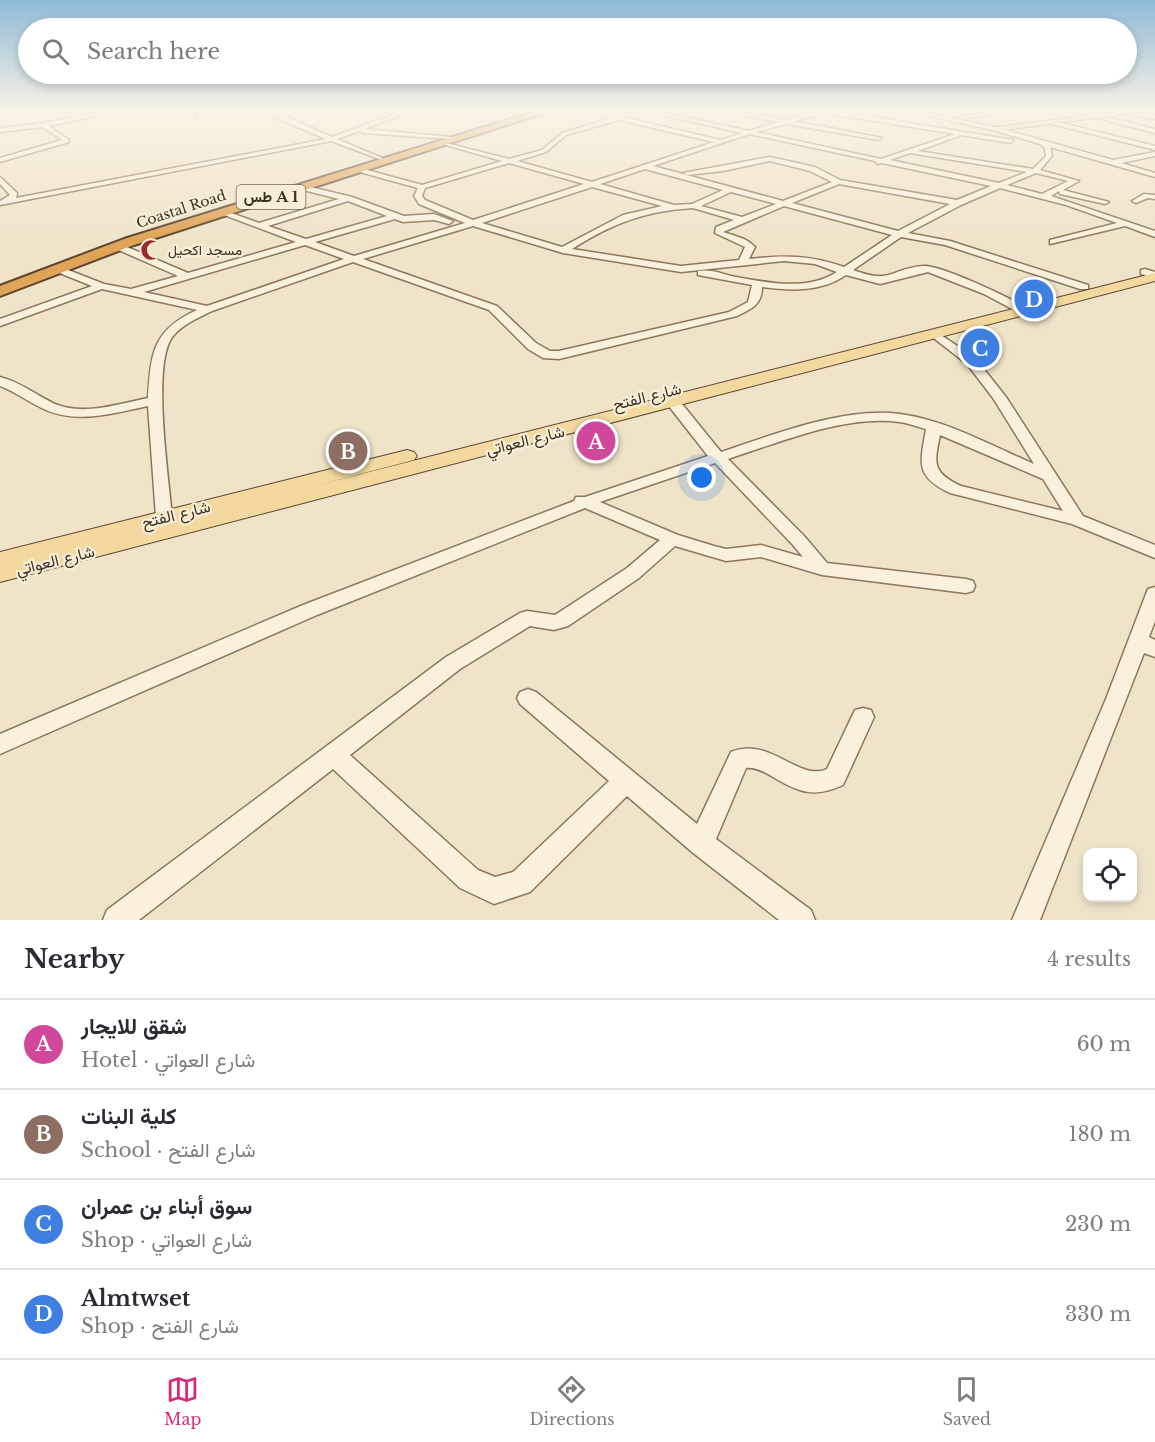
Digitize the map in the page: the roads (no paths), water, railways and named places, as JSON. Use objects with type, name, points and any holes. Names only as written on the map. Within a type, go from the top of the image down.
[{"type":"highway","name":"Coastal Road","points":[[0,283],[120,239],[398,154]]},
{"type":"highway","name":"Coastal Road","points":[[0,291],[117,246],[405,154]]},
{"type":"main road","name":"شارع الفتح","points":[[0,560],[164,517],[482,444],[1018,308],[1084,287],[1153,273]]},
{"type":"main road","name":"شارع العواتي","points":[[0,574],[482,444],[673,402],[935,334],[1018,308],[1153,273]]},
{"type":"street","points":[[0,160],[21,154]]},
{"type":"street","points":[[3,203],[258,154]]},
{"type":"street","points":[[367,154],[380,159]]},
{"type":"street","points":[[488,154],[674,207]]},
{"type":"street","points":[[359,169],[422,187],[534,154]]},
{"type":"street","points":[[164,517],[154,400],[157,361],[167,335],[186,319],[208,309],[353,259],[467,225],[681,154],[702,160]]},
{"type":"street","points":[[843,154],[1044,196],[1155,234]]},
{"type":"street","points":[[878,162],[898,154]]},
{"type":"street","points":[[932,154],[1035,171],[1075,181],[1044,196]]},
{"type":"street","points":[[302,187],[349,199],[408,219],[441,218],[563,250],[794,286],[826,282],[879,250],[899,234],[958,203],[1035,171],[1049,154]]},
{"type":"street","points":[[1083,154],[1155,174]]},
{"type":"street","points":[[1088,154],[1155,174]]},
{"type":"street","points":[[1115,162],[1153,155]]},
{"type":"street","points":[[675,174],[732,168],[771,159],[812,169],[838,182],[958,203]]},
{"type":"street","points":[[712,162],[732,168]]},
{"type":"street","points":[[643,166],[899,234],[978,252],[1084,287]]},
{"type":"street","points":[[0,179],[14,195],[3,203]]},
{"type":"street","points":[[742,262],[750,247],[746,242],[718,231],[838,182]]},
{"type":"street","points":[[422,187],[418,193],[422,202],[467,225]]},
{"type":"street","points":[[693,206],[731,189]]},
{"type":"street","points":[[1057,190],[1105,202]]},
{"type":"street","points":[[1136,201],[1147,196],[1155,197]]},
{"type":"street","points":[[258,225],[349,199]]},
{"type":"street","points":[[563,250],[615,220],[657,208],[693,206],[743,220]]},
{"type":"street","points":[[220,212],[493,308],[532,346],[547,355],[559,355],[733,314],[753,304],[757,294],[757,282]]},
{"type":"street","points":[[133,292],[395,216]]},
{"type":"street","points":[[1053,242],[1127,224]]},
{"type":"street","points":[[117,246],[189,277]]},
{"type":"street","points":[[681,269],[797,258],[816,261],[866,278],[883,281],[921,268],[937,270],[1018,308]]},
{"type":"street","points":[[55,268],[100,286],[208,309]]},
{"type":"street","points":[[0,323],[100,286]]},
{"type":"street","points":[[935,334],[971,361],[999,397],[1077,520]]},
{"type":"street","points":[[0,381],[27,392],[56,410],[72,412],[104,410],[154,400]]},
{"type":"street","points":[[673,402],[718,458],[799,541],[822,569]]},
{"type":"street","points":[[0,744],[310,610],[582,501],[794,433],[854,419],[901,418],[934,428],[1047,475]]},
{"type":"street","points":[[934,428],[928,468],[930,475],[938,482],[967,492],[1077,520],[1155,552]]},
{"type":"street","points":[[582,501],[672,539],[726,555],[750,550],[774,553],[822,569],[966,585]]},
{"type":"street","points":[[117,920],[453,663],[527,618],[554,623],[561,621],[633,573],[672,539]]},
{"type":"street","points":[[1026,920],[1147,645],[1155,594]]},
{"type":"street","points":[[528,698],[701,843],[801,920]]},
{"type":"street","points":[[701,843],[739,759],[753,758],[811,783],[826,783],[834,777],[863,717]]},
{"type":"street","points":[[333,754],[469,879],[494,891],[521,883],[626,780]]},
{"type":"place","name":"مسجد اكحيل","points":[[151,250]]},
{"type":"place","name":"Almtwset","points":[[1034,299]]},
{"type":"place","name":"سوق أبناء بن عمران","points":[[980,348]]},
{"type":"place","name":"شقق للايجار","points":[[596,441]]},
{"type":"place","name":"كلية البنات","points":[[348,451]]}]
